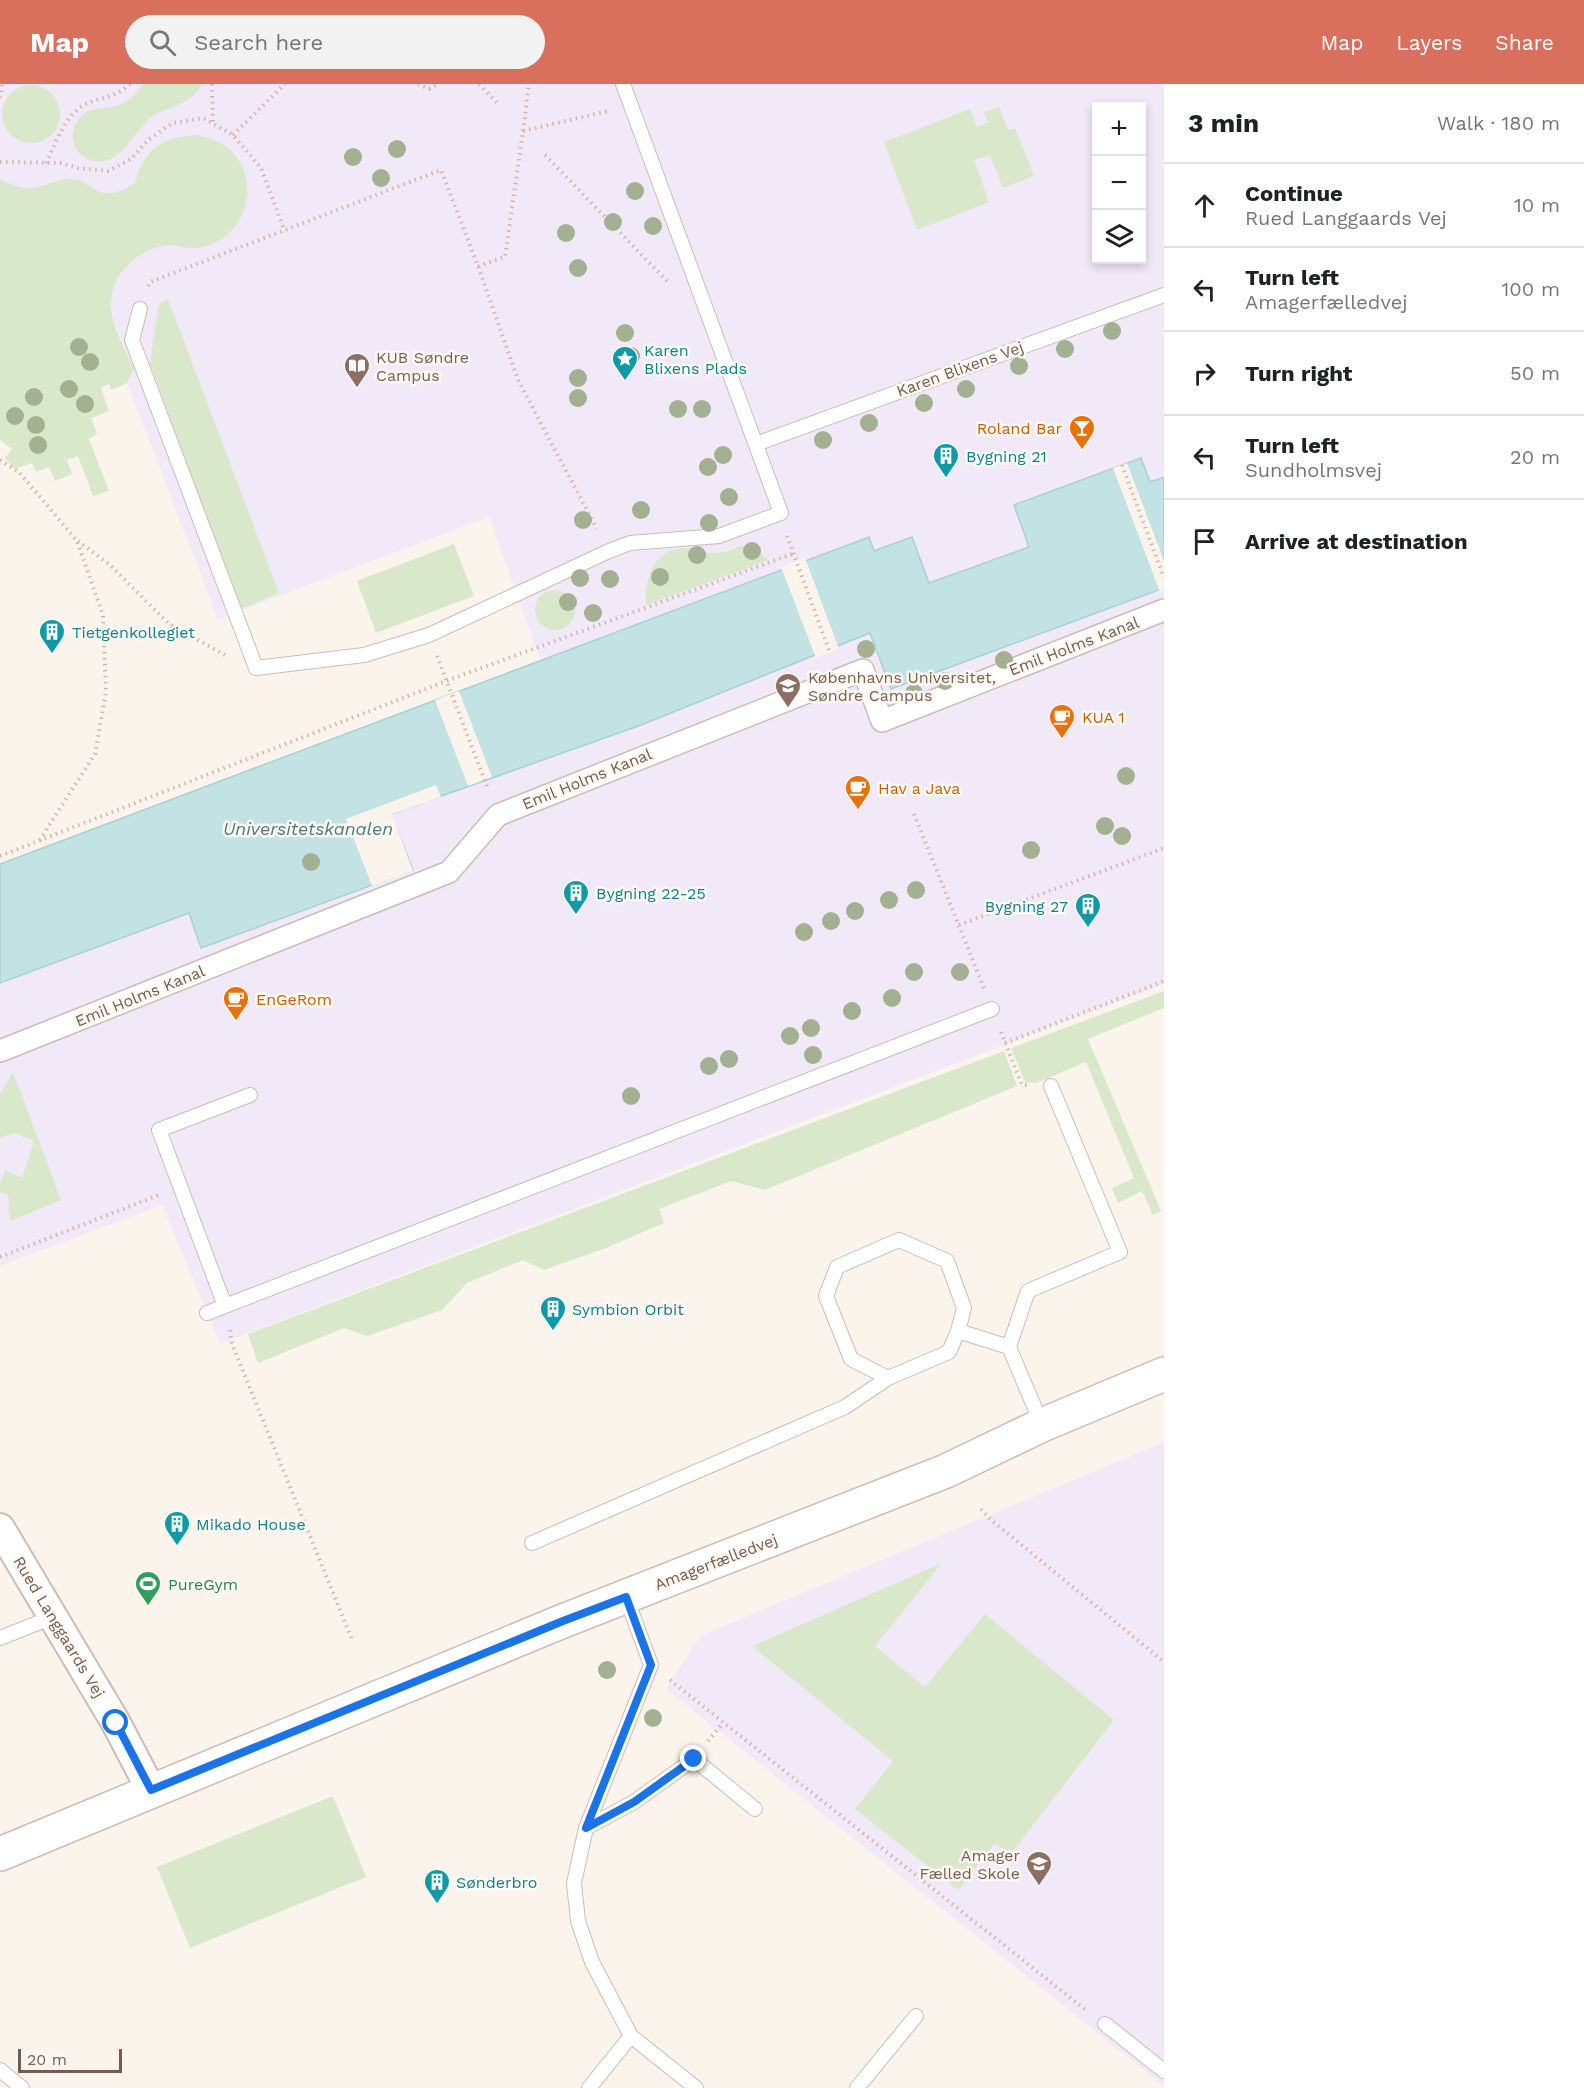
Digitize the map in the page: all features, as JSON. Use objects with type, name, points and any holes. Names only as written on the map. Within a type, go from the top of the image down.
[{"type":"street","name":"Emil Holms Kanal","points":[[0,1052],[449,872],[498,814],[863,670],[882,721],[1164,610]]},
{"type":"street","name":"Amagerfælledvej","points":[[0,1854],[563,1621],[946,1471],[1042,1425],[1164,1374]]},
{"type":"street","name":"Rued Langgaards Vej","points":[[0,1528],[116,1723],[151,1790]]},
{"type":"lane","points":[[140,309],[132,340],[256,668],[364,655],[429,635],[630,543],[719,536],[781,513],[622,84]]},
{"type":"lane","name":"Karen Blixens Vej","points":[[756,444],[1164,295]]},
{"type":"lane","points":[[207,1313],[992,1009]]},
{"type":"lane","points":[[1042,1425],[1010,1347],[1028,1291],[1120,1252],[1051,1086]]},
{"type":"lane","points":[[225,1306],[159,1130],[250,1095]]},
{"type":"lane","points":[[532,1543],[845,1407],[888,1378],[949,1352],[964,1308],[947,1261],[899,1240],[837,1267],[826,1296],[851,1359],[888,1378]]},
{"type":"lane","points":[[957,1331],[1010,1347]]},
{"type":"lane","points":[[626,1597],[651,1665],[586,1828],[574,1883],[578,1921],[592,1962],[631,2036],[696,2088]]},
{"type":"lane","points":[[0,1638],[53,1617]]},
{"type":"lane","points":[[586,1828],[634,1802],[694,1759],[755,1809]]},
{"type":"lane","points":[[857,2088],[916,2016]]},
{"type":"lane","points":[[1105,2024],[1164,2071]]},
{"type":"lane","points":[[589,2088],[631,2036]]},
{"type":"lane","points":[[0,2070],[22,2088]]},
{"type":"path","points":[[0,98],[2,84]]},
{"type":"path","points":[[46,163],[68,120],[83,106],[122,92],[130,84]]},
{"type":"path","points":[[212,84],[213,124]]},
{"type":"path","points":[[233,135],[285,84]]},
{"type":"path","points":[[418,84],[429,89],[438,84]]},
{"type":"path","points":[[479,84],[498,104]]},
{"type":"path","points":[[478,266],[505,256],[530,84]]},
{"type":"path","points":[[523,132],[631,106]]},
{"type":"path","points":[[0,162],[60,163],[78,168],[108,171],[130,159],[149,139],[173,123],[203,118],[233,135],[261,168],[284,229]]},
{"type":"path","points":[[545,155],[673,287]]},
{"type":"path","points":[[140,309],[150,282],[441,170],[518,380],[609,551]]},
{"type":"path","points":[[0,460],[19,472],[77,541],[110,565],[169,624],[218,652],[256,668]]},
{"type":"path","points":[[1122,465],[1164,578]]},
{"type":"path","points":[[39,841],[95,754],[106,691],[103,615],[77,541]]},
{"type":"path","points":[[0,856],[446,681],[792,554],[840,679]]},
{"type":"path","points":[[448,686],[498,814]]},
{"type":"path","points":[[914,814],[1022,1085],[1051,1086]]},
{"type":"path","points":[[959,925],[1164,848]]},
{"type":"path","points":[[1005,1043],[1164,981]]},
{"type":"path","points":[[0,1257],[180,1187]]},
{"type":"path","points":[[225,1306],[232,1344],[353,1642]]},
{"type":"path","points":[[981,1509],[990,1519],[1164,1662]]},
{"type":"path","points":[[651,1665],[1105,2024]]},
{"type":"shaded area","name":"Københavns Universitet, Søndre Campus","points":[[0,84],[1164,84],[1164,984],[220,1344],[162,1205],[0,1266],[0,864],[540,660],[489,517],[218,619],[127,383],[134,369],[109,310],[0,352]]},
{"type":"shaded area","name":"Amager Fælled Skole","points":[[1164,1442],[1164,2086],[666,1689],[700,1636]]},
{"type":"green space","points":[[143,84],[202,84],[189,99],[150,118],[124,148],[109,160],[101,162],[91,160],[80,154],[75,146],[73,130],[80,117],[91,110],[124,103]]},
{"type":"green space","points":[[31,85],[42,87],[55,98],[60,114],[58,125],[47,138],[31,143],[20,141],[7,130],[2,114],[4,103],[15,90]]},
{"type":"green space","points":[[999,107],[1008,130],[1015,128],[1034,176],[1003,188],[990,155],[974,160],[989,202],[917,230],[884,142],[970,109],[977,127],[988,122],[984,112]]},
{"type":"green space","points":[[197,135],[222,144],[238,159],[247,181],[246,205],[235,226],[219,241],[199,248],[171,245],[148,251],[128,265],[115,285],[111,297],[112,317],[134,369],[127,383],[111,390],[109,384],[101,388],[109,411],[91,418],[97,434],[89,439],[109,491],[93,496],[78,456],[67,460],[72,474],[55,481],[49,467],[36,472],[32,463],[14,469],[5,458],[12,449],[0,440],[0,179],[19,187],[28,188],[59,180],[75,179],[98,191],[114,193],[135,183],[144,161],[157,147],[174,139]]},
{"type":"green space","points":[[168,299],[279,593],[241,609],[150,363],[158,308],[161,302]]},
{"type":"green space","points":[[454,544],[474,596],[376,633],[357,581]]},
{"type":"green space","points":[[742,546],[753,547],[768,560],[646,605],[650,575],[659,558],[667,553],[687,548],[718,553]]},
{"type":"green space","points":[[555,590],[563,591],[569,596],[574,602],[574,618],[569,624],[563,629],[555,630],[547,629],[541,624],[536,618],[535,610],[536,602],[541,596],[547,591]]},
{"type":"green space","points":[[1164,991],[1164,1008],[1088,1039],[1161,1211],[1153,1215],[1142,1191],[1118,1203],[1112,1188],[1134,1178],[1086,1062],[1036,1083],[1025,1082],[1011,1048]]},
{"type":"green space","points":[[1004,1051],[1017,1086],[765,1190],[731,1181],[659,1209],[664,1223],[606,1248],[544,1270],[523,1260],[467,1283],[442,1310],[367,1336],[344,1328],[258,1363],[248,1334]]},
{"type":"green space","points":[[13,1072],[61,1200],[10,1221],[8,1194],[0,1192],[0,1183],[5,1170],[22,1178],[34,1141],[14,1133],[0,1138],[0,1095]]},
{"type":"green space","points":[[942,1563],[875,1646],[925,1687],[985,1614],[1114,1720],[1010,1855],[995,1843],[958,1890],[855,1809],[893,1761],[752,1646]]},
{"type":"green space","points":[[333,1796],[366,1877],[190,1948],[157,1867]]},
{"type":"water","name":"Universitetskanalen","points":[[1141,458],[1150,482],[1164,477],[1164,588],[891,689],[870,633],[641,725],[391,814],[413,870],[201,948],[189,913],[0,983],[0,864],[869,537],[874,551],[912,537],[929,583],[1029,547],[1014,505]]},
{"type":"pier","points":[[1127,463],[1164,561],[1164,590],[1160,592],[1113,468]]},
{"type":"pier","points":[[805,558],[839,649],[816,658],[781,567]]},
{"type":"pier","points":[[459,691],[492,777],[468,786],[435,700]]},
{"type":"pier","points":[[436,785],[441,797],[392,814],[413,871],[372,886],[346,819]]},
{"type":"place","name":"Karen Blixens Plads","points":[[625,382]]},
{"type":"place","name":"KUB Søndre Campus","points":[[357,389]]},
{"type":"place","name":"Roland Bar","points":[[1082,451]]},
{"type":"place","name":"Bygning 21","points":[[946,479]]},
{"type":"place","name":"Tietgenkollegiet","points":[[52,655]]},
{"type":"place","name":"Københavns Universitet, Søndre Campus","points":[[788,709]]},
{"type":"place","name":"KUA 1","points":[[1062,740]]},
{"type":"place","name":"Hav a Java","points":[[858,811]]},
{"type":"place","name":"Bygning 22-25","points":[[576,916]]},
{"type":"place","name":"Bygning 27","points":[[1088,929]]},
{"type":"place","name":"EnGeRom","points":[[236,1022]]},
{"type":"place","name":"Symbion Orbit","points":[[553,1332]]},
{"type":"place","name":"Mikado House","points":[[177,1547]]},
{"type":"place","name":"PureGym","points":[[148,1607]]},
{"type":"place","name":"Amager Fælled Skole","points":[[1039,1887]]},
{"type":"place","name":"Sønderbro","points":[[437,1905]]},
{"type":"route","points":[[116,1723],[151,1790],[626,1597],[651,1665],[586,1828],[634,1802],[694,1759]]}]
